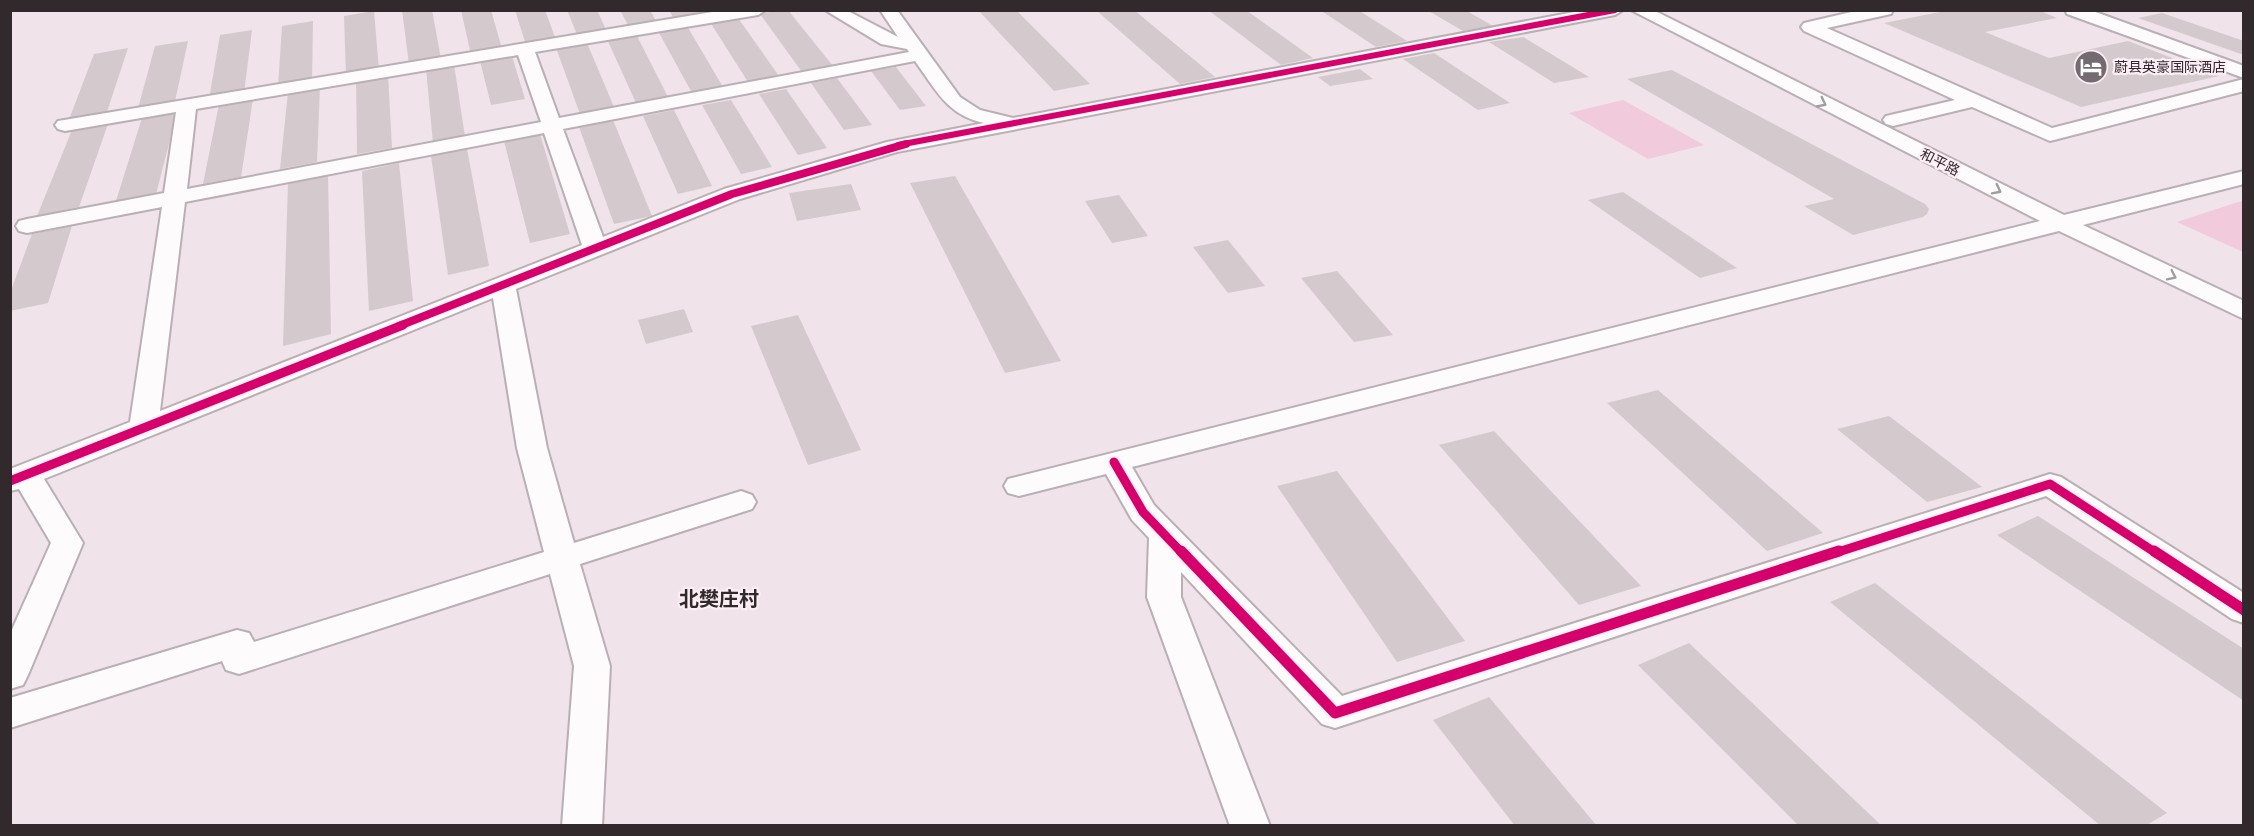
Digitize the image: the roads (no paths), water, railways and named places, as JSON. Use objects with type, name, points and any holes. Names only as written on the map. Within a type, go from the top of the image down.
[{"type":"street","points":[[65,125],[758,10]]},
{"type":"street","points":[[833,10],[887,40],[916,50]]},
{"type":"street","points":[[888,10],[953,101],[974,115],[1015,124]]},
{"type":"street","points":[[10,675],[66,543],[18,478],[732,194],[894,146],[1615,10]]},
{"type":"street","name":"和平路","points":[[1639,10],[2061,223],[2244,311]]},
{"type":"street","name":"和平路","points":[[1669,10],[2088,216],[2244,289]]},
{"type":"street","points":[[1885,10],[1810,27],[2050,135],[2244,85]]},
{"type":"street","points":[[2073,10],[2244,73]]},
{"type":"street","points":[[525,49],[595,248]]},
{"type":"street","points":[[27,226],[552,125],[916,50]]},
{"type":"street","points":[[1893,120],[1974,100]]},
{"type":"street","points":[[144,428],[186,105]]},
{"type":"street","points":[[1019,486],[2244,177]]},
{"type":"street","points":[[503,285],[532,448],[592,666],[582,825]]},
{"type":"street","points":[[1114,462],[1154,524],[1335,713],[2050,484],[2244,610]]},
{"type":"street","points":[[10,713],[237,644],[239,660],[741,502]]},
{"type":"street","points":[[1154,524],[1164,597],[1250,825]]},
{"type":"place","name":"蔚县英豪国际酒店","points":[[2091,67]]},
{"type":"district","name":"北樊庄村","points":[[719,599]]}]
